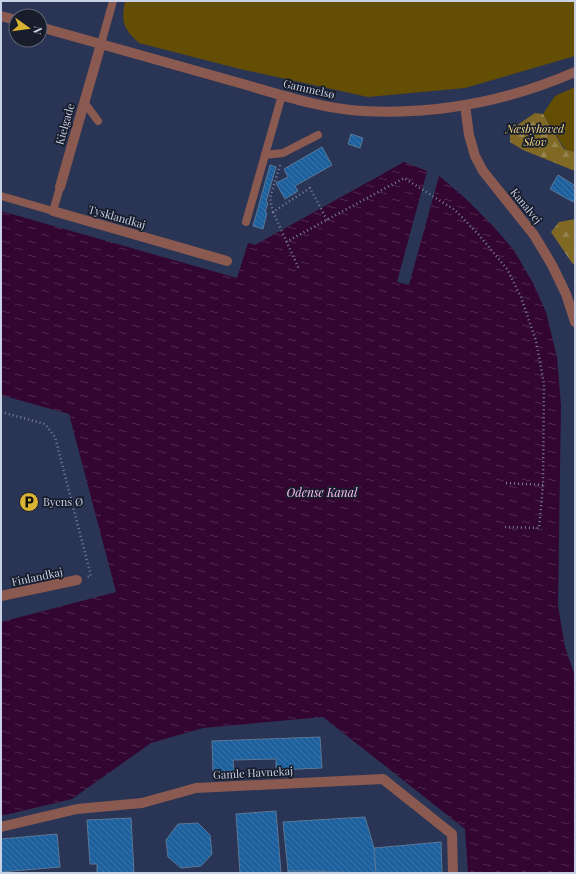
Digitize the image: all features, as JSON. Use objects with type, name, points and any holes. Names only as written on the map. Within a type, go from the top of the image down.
[{"type":"street","name":"Gammelsø","points":[[48,29],[282,95],[331,107],[362,111],[417,112],[465,105],[502,98],[552,82],[575,72]]},
{"type":"street","name":"Kielgade","points":[[60,187],[101,44]]},
{"type":"street","name":"Kanalvej","points":[[465,105],[469,136],[483,171],[534,235],[570,294],[575,322]]},
{"type":"street","name":"Tysklandkaj","points":[[53,210],[227,261]]},
{"type":"street","name":"Finlandkaj","points":[[1,596],[77,580]]},
{"type":"street","name":"Gamle Havnekaj","points":[[1,827],[77,809],[142,803],[196,788],[383,778],[452,834],[453,873]]},
{"type":"lane","points":[[101,44],[114,1]]},
{"type":"lane","points":[[246,222],[282,95]]},
{"type":"lane","points":[[84,102],[98,121]]},
{"type":"lane","points":[[265,155],[283,152],[318,135]]},
{"type":"lane","name":"Kielgade","points":[[53,210],[60,187]]},
{"type":"lane","name":"Tysklandkaj","points":[[1,196],[53,210]]},
{"type":"path","points":[[283,152],[270,198],[273,212],[299,269]]},
{"type":"path","points":[[286,242],[404,178],[455,210],[479,235],[507,269],[521,297],[536,340],[544,384],[543,485],[539,528],[505,527]]},
{"type":"path","points":[[273,212],[310,188],[327,220]]},
{"type":"path","points":[[1,412],[45,424],[55,437],[91,576]]},
{"type":"path","points":[[506,483],[543,485]]},
{"type":"shaded area","points":[[125,1],[575,1],[575,56],[465,88],[368,97],[240,69],[139,43],[126,29],[124,24],[123,14]]},
{"type":"shaded area","points":[[575,87],[575,152],[565,149],[543,114],[555,96]]},
{"type":"green space","name":"Næsbyhoved Skov","points":[[535,113],[543,114],[564,149],[575,152],[575,171],[523,150],[510,142],[510,130]]},
{"type":"green space","points":[[575,219],[575,265],[572,263],[551,232],[559,222]]},
{"type":"water","name":"Odense Kanal","points":[[404,162],[427,171],[397,282],[409,285],[439,176],[464,197],[513,249],[533,283],[546,312],[557,357],[561,406],[558,605],[565,647],[575,676],[575,873],[468,873],[465,829],[323,717],[203,728],[151,743],[72,799],[1,816],[1,622],[116,592],[69,414],[1,395],[1,211],[237,278],[248,243],[255,245]]},
{"type":"building","points":[[351,134],[363,138],[360,148],[348,144]]},
{"type":"building","points":[[322,147],[332,165],[295,186],[298,191],[285,199],[276,183],[288,177],[284,169]]},
{"type":"building","points":[[270,165],[276,167],[266,202],[268,203],[265,212],[267,213],[263,229],[253,226]]},
{"type":"building","points":[[558,175],[574,185],[572,189],[575,190],[575,199],[573,202],[550,189]]},
{"type":"building","points":[[320,737],[322,768],[276,770],[276,759],[233,760],[234,771],[213,772],[212,741]]},
{"type":"building","points":[[276,811],[281,873],[240,873],[236,814]]},
{"type":"building","points":[[365,817],[374,848],[376,873],[288,871],[283,822]]},
{"type":"building","points":[[131,818],[134,873],[97,873],[97,864],[90,864],[87,820]]},
{"type":"building","points":[[198,823],[210,835],[212,854],[201,866],[181,868],[168,857],[166,840],[178,824]]},
{"type":"building","points":[[57,834],[60,867],[1,872],[1,839]]},
{"type":"building","points":[[441,842],[442,873],[376,873],[374,848]]},
{"type":"building","points":[[288,871],[323,871],[323,873],[288,873]]},
{"type":"place","name":"Byens Ø","points":[[29,502]]}]
